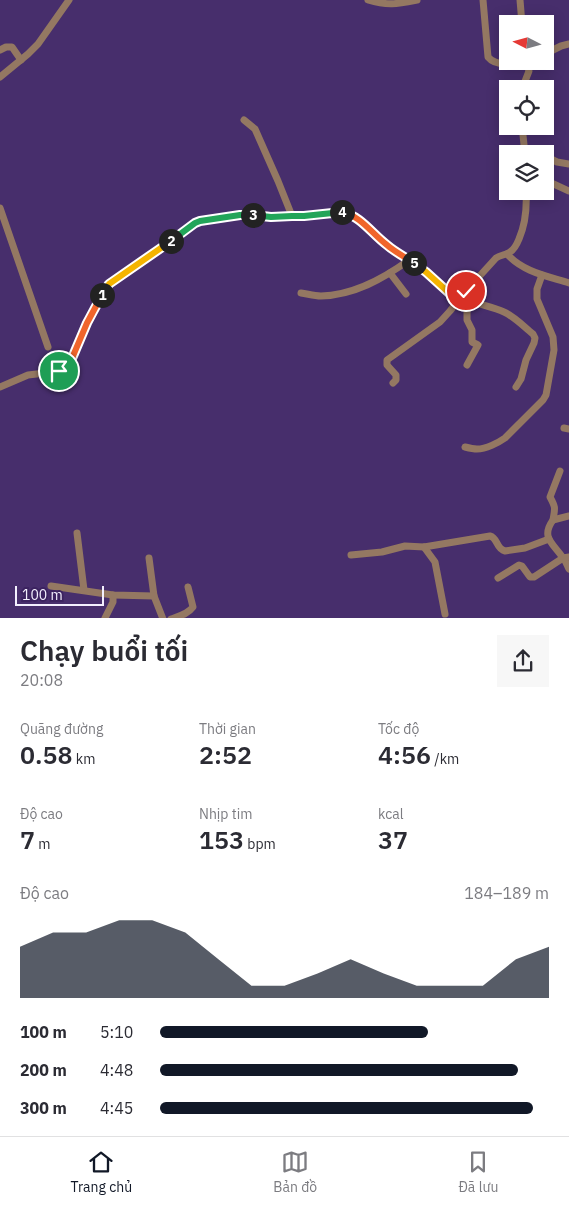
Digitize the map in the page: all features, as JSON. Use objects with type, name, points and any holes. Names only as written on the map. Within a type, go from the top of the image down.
[{"type":"street","points":[[0,77],[38,44],[69,0]]},
{"type":"street","points":[[368,0],[392,4],[417,0]]},
{"type":"street","points":[[483,0],[488,57],[490,60],[499,63]]},
{"type":"street","points":[[520,0],[521,15]]},
{"type":"street","points":[[554,50],[569,44]]},
{"type":"street","points":[[0,50],[12,47],[21,60]]},
{"type":"street","points":[[244,120],[254,129],[278,180],[292,216]]},
{"type":"street","points":[[554,160],[569,164]]},
{"type":"street","points":[[554,184],[569,190]]},
{"type":"street","points":[[393,383],[396,380],[396,376],[387,365],[387,360],[440,322],[496,258],[508,254],[516,246],[526,214],[526,200]]},
{"type":"street","points":[[0,208],[48,347]]},
{"type":"street","points":[[0,387],[28,375],[63,370],[70,363],[87,323],[106,287],[195,223],[206,219],[240,215],[271,217],[304,216],[334,212],[352,215],[386,245],[426,272],[460,299],[505,313],[533,334],[535,338],[534,343],[521,379],[516,387]]},
{"type":"street","points":[[508,254],[516,263],[542,275],[569,283]]},
{"type":"street","points":[[301,293],[321,296],[346,293],[390,274],[409,260]]},
{"type":"street","points":[[390,274],[406,294]]},
{"type":"street","points":[[465,447],[476,450],[500,442],[546,395],[554,350],[553,337],[537,299],[537,289],[542,275]]},
{"type":"street","points":[[467,366],[478,345],[472,342],[472,330],[468,320],[470,301]]},
{"type":"street","points":[[560,471],[550,497],[555,506],[553,520],[547,534],[550,542],[566,558],[569,569]]},
{"type":"street","points":[[553,520],[569,516]]},
{"type":"street","points":[[77,533],[84,590]]},
{"type":"street","points":[[351,555],[382,552],[405,546],[424,546],[490,536],[493,536],[500,548],[505,551],[525,548],[549,539]]},
{"type":"street","points":[[424,546],[435,562],[445,614]]},
{"type":"street","points":[[149,558],[154,596],[163,618]]},
{"type":"street","points":[[498,578],[519,565],[522,566],[530,577],[534,577],[566,558]]},
{"type":"street","points":[[51,586],[113,595],[154,596]]},
{"type":"street","points":[[171,618],[186,614],[193,607],[188,587]]},
{"type":"street","points":[[105,618],[113,602],[113,595]]},
{"type":"route","points":[[59,371],[63,370],[70,363],[87,323],[106,287],[195,223],[206,219],[240,215],[271,217],[304,216],[334,212],[346,213],[352,215],[369,228],[386,245],[426,272],[458,301],[466,291]]}]
